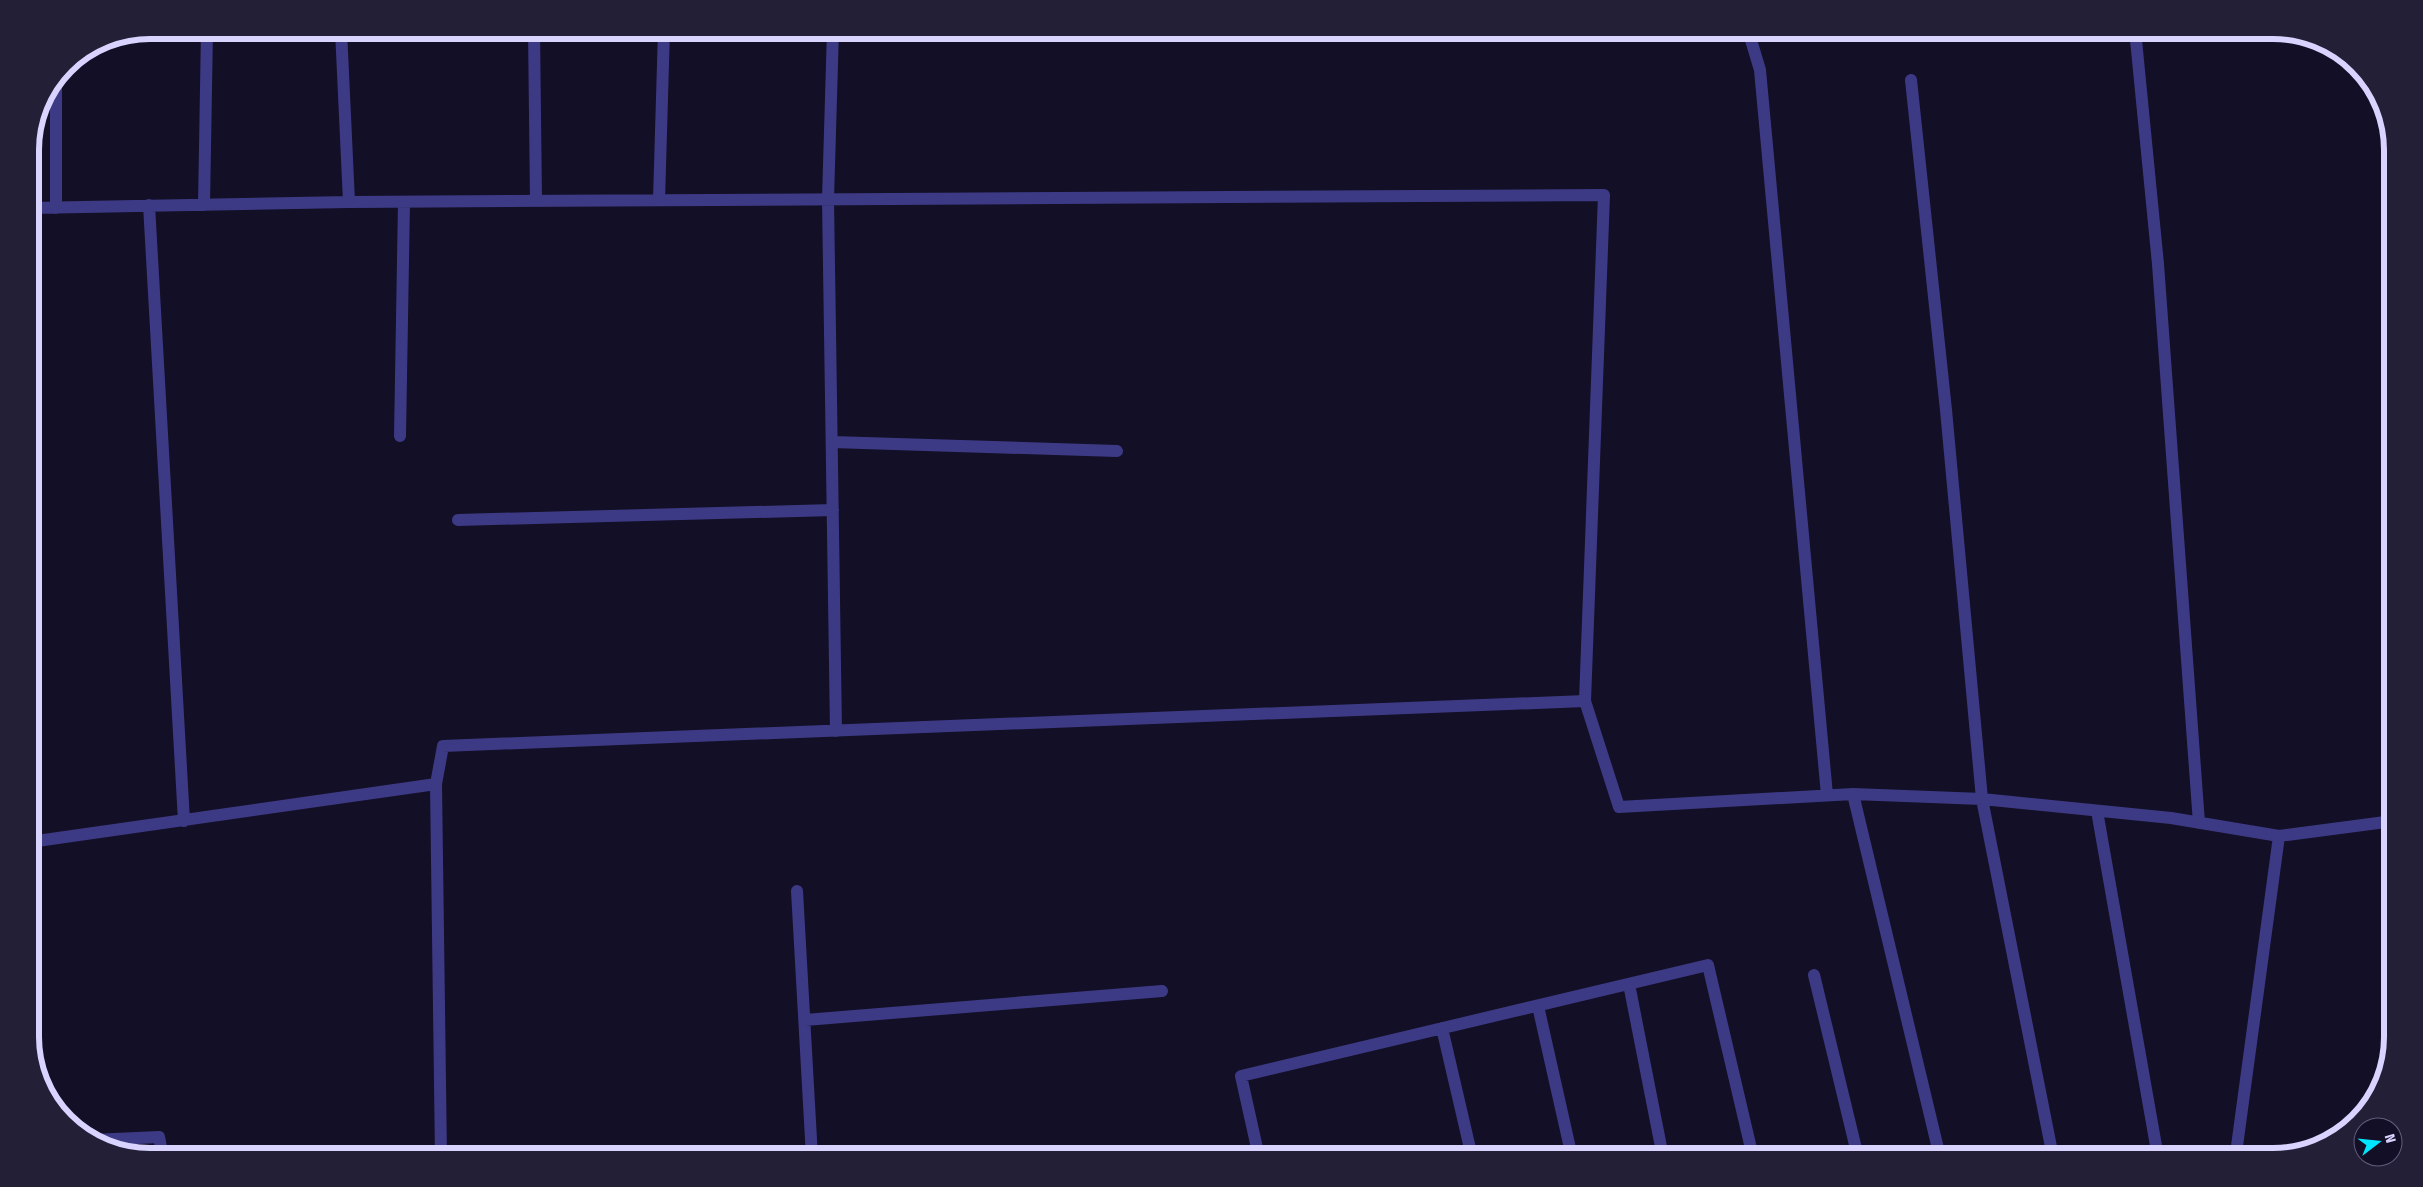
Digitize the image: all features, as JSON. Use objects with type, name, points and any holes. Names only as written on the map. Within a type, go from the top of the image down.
[{"type":"street","points":[[204,204],[207,39]]},
{"type":"street","points":[[341,39],[349,202]]},
{"type":"street","points":[[534,39],[536,201]]},
{"type":"street","points":[[659,200],[664,39]]},
{"type":"street","points":[[832,39],[828,199],[836,731]]},
{"type":"street","points":[[1751,39],[1760,70],[1827,795]]},
{"type":"street","points":[[2136,39],[2158,264],[2199,823]]},
{"type":"street","points":[[1910,80],[1947,420],[1982,799],[2051,1148]]},
{"type":"street","points":[[56,90],[56,208]]},
{"type":"street","points":[[39,208],[349,202],[1604,195],[1585,701],[1619,807],[1853,794],[1982,799],[2199,823],[2279,836],[2384,822]]},
{"type":"street","points":[[400,436],[404,202]]},
{"type":"street","points":[[149,206],[184,821]]},
{"type":"street","points":[[832,442],[1117,451]]},
{"type":"street","points":[[458,520],[833,510]]},
{"type":"street","points":[[441,1148],[436,784],[443,746],[1585,701]]},
{"type":"street","points":[[39,841],[436,784]]},
{"type":"street","points":[[1853,794],[1938,1148]]},
{"type":"street","points":[[2097,811],[2156,1148]]},
{"type":"street","points":[[2237,1148],[2279,836]]},
{"type":"street","points":[[797,891],[811,1148]]},
{"type":"street","points":[[1257,1148],[1241,1076],[1708,965],[1751,1148]]},
{"type":"street","points":[[1814,975],[1856,1148]]},
{"type":"street","points":[[1629,984],[1661,1148]]},
{"type":"street","points":[[804,1020],[1162,991]]},
{"type":"street","points":[[1538,1006],[1570,1148]]},
{"type":"street","points":[[1442,1028],[1470,1148]]},
{"type":"street","points":[[106,1139],[159,1137],[161,1148]]}]
